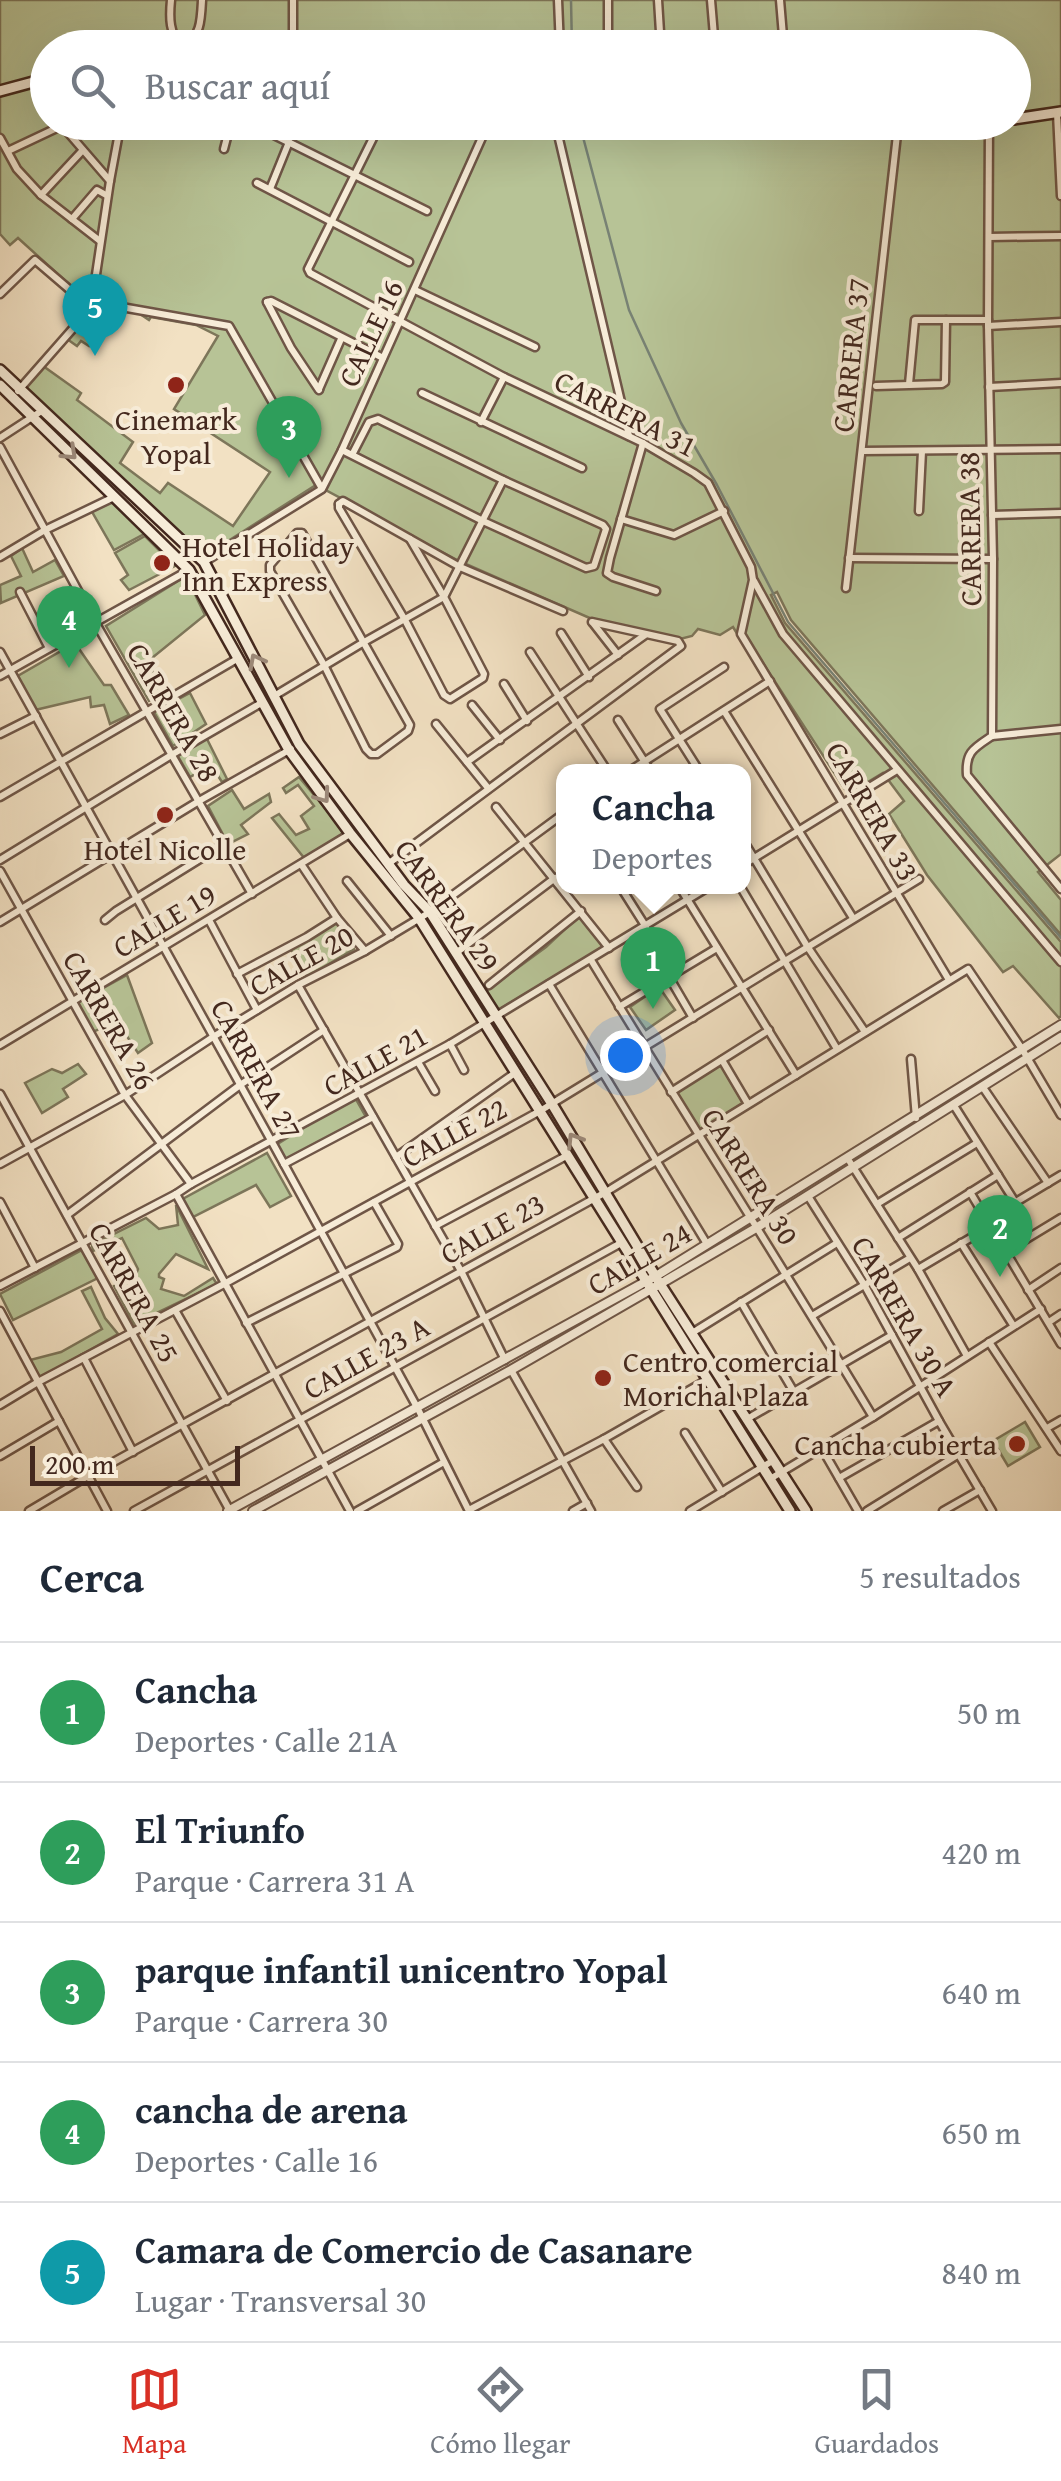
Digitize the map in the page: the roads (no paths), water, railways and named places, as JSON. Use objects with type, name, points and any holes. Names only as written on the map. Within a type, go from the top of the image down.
[{"type":"main road","points":[[0,91],[30,84]]},
{"type":"main road","points":[[1031,116],[1059,112]]},
{"type":"main road","name":"CARRERA 29","points":[[0,370],[204,562],[299,744],[404,885],[430,912],[606,1192],[706,1380],[790,1511]]},
{"type":"main road","name":"CARRERA 29","points":[[0,386],[189,570],[289,750],[350,834],[419,918],[620,1243],[692,1333],[806,1511]]},
{"type":"street","points":[[171,0],[171,30]]},
{"type":"street","points":[[199,30],[202,0]]},
{"type":"street","points":[[292,30],[293,0]]},
{"type":"street","points":[[558,0],[559,30]]},
{"type":"street","points":[[608,0],[608,30]]},
{"type":"street","points":[[658,0],[660,30]]},
{"type":"street","points":[[711,0],[714,30]]},
{"type":"street","points":[[780,0],[783,30]]},
{"type":"street","points":[[1059,112],[1061,196]]},
{"type":"street","points":[[0,138],[17,169],[41,194],[101,242]]},
{"type":"street","points":[[8,152],[30,140]]},
{"type":"street","points":[[73,140],[110,180]]},
{"type":"street","points":[[12,397],[92,305],[118,140]]},
{"type":"street","points":[[224,150],[226,140]]},
{"type":"street","points":[[285,140],[427,210]]},
{"type":"street","points":[[331,222],[372,140]]},
{"type":"street","name":"CALLE 16","points":[[322,488],[481,140]]},
{"type":"street","points":[[559,140],[630,437]]},
{"type":"street","name":"CARRERA 37","points":[[846,588],[896,140]]},
{"type":"street","name":"CARRERA 38","points":[[989,140],[992,736]]},
{"type":"street","points":[[270,188],[289,142]]},
{"type":"street","points":[[41,194],[82,151]]},
{"type":"street","points":[[257,183],[410,262]]},
{"type":"street","points":[[72,219],[97,190],[108,196]]},
{"type":"street","name":"CARRERA 31","points":[[331,222],[308,268],[313,276],[504,377],[643,443],[708,483],[783,634],[1061,962]]},
{"type":"street","points":[[989,237],[1061,236]]},
{"type":"street","points":[[0,294],[35,260],[92,305],[229,326],[322,488],[204,562]]},
{"type":"street","points":[[414,290],[536,347]]},
{"type":"street","points":[[341,338],[318,390],[267,302],[383,358]]},
{"type":"street","points":[[909,384],[914,320],[1061,322]]},
{"type":"street","points":[[876,386],[942,384],[946,320]]},
{"type":"street","points":[[480,422],[504,377]]},
{"type":"street","points":[[989,387],[1061,383]]},
{"type":"street","points":[[422,393],[582,468]]},
{"type":"street","points":[[0,438],[43,410]]},
{"type":"street","points":[[342,450],[483,521],[586,568],[594,566],[606,528],[603,525],[378,418],[369,422],[352,455]]},
{"type":"street","points":[[643,443],[607,573],[656,590]]},
{"type":"street","name":"CARRERA 28","points":[[0,447],[252,894]]},
{"type":"street","points":[[862,452],[1061,449]]},
{"type":"street","points":[[919,511],[922,450]]},
{"type":"street","points":[[274,696],[444,598],[503,480]]},
{"type":"street","points":[[0,557],[115,496]]},
{"type":"street","points":[[410,539],[484,674],[450,699],[444,696],[339,504],[343,502],[410,539],[460,567],[564,611]]},
{"type":"street","points":[[621,518],[674,535],[724,511]]},
{"type":"street","points":[[992,516],[1061,513]]},
{"type":"street","points":[[302,533],[410,725],[408,730],[377,754],[371,754],[324,665],[270,571],[294,535],[302,533]]},
{"type":"street","points":[[849,558],[992,559]]},
{"type":"street","points":[[0,676],[189,570]]},
{"type":"street","name":"CARRERA 33","points":[[754,580],[742,634],[949,980]]},
{"type":"street","points":[[20,592],[50,648]]},
{"type":"street","points":[[388,864],[680,647],[678,642],[592,622],[618,656]]},
{"type":"street","points":[[561,633],[589,677]]},
{"type":"street","points":[[468,762],[646,634]]},
{"type":"street","name":"CARRERA 27","points":[[0,652],[420,1413],[468,1511]]},
{"type":"street","points":[[530,652],[603,764]]},
{"type":"street","points":[[0,798],[237,659]]},
{"type":"street","points":[[695,764],[660,709],[724,667]]},
{"type":"street","points":[[641,764],[770,681]]},
{"type":"street","points":[[504,684],[527,721]]},
{"type":"street","points":[[0,860],[262,702]]},
{"type":"street","points":[[472,705],[500,740]]},
{"type":"street","points":[[724,711],[852,918]]},
{"type":"street","points":[[0,734],[36,716]]},
{"type":"street","points":[[618,720],[644,762]]},
{"type":"street","points":[[436,724],[488,788]]},
{"type":"street","points":[[1061,729],[992,736],[973,749],[966,762],[967,775],[1061,889]]},
{"type":"street","points":[[0,922],[299,744]]},
{"type":"street","points":[[751,860],[898,770]]},
{"type":"street","points":[[455,954],[555,878],[496,807]]},
{"type":"street","name":"CALLE 20","points":[[0,1164],[125,1095],[298,985],[430,912],[556,819]]},
{"type":"street","name":"CALLE 19","points":[[0,1044],[350,834]]},
{"type":"street","points":[[105,920],[224,844]]},
{"type":"street","points":[[751,853],[865,1032]]},
{"type":"street","points":[[300,864],[337,918],[365,950]]},
{"type":"street","name":"CARRERA 26","points":[[0,872],[125,1095],[191,1184]]},
{"type":"street","name":"CALLE 22","points":[[0,1405],[540,1111],[919,879]]},
{"type":"street","points":[[347,881],[391,936]]},
{"type":"street","points":[[568,894],[610,948]]},
{"type":"street","points":[[625,894],[646,927]]},
{"type":"street","points":[[684,894],[796,1075]]},
{"type":"street","name":"CALLE 21","points":[[0,1286],[418,1062],[697,894]]},
{"type":"street","points":[[745,894],[838,1050]]},
{"type":"street","points":[[489,986],[581,910]]},
{"type":"street","points":[[237,974],[337,918]]},
{"type":"street","points":[[210,920],[257,1010]]},
{"type":"street","points":[[620,1007],[717,948]]},
{"type":"street","name":"CARRERA 30","points":[[591,960],[873,1417]]},
{"type":"street","name":"CALLE 23","points":[[29,1511],[606,1192],[968,969],[1025,1053]]},
{"type":"street","points":[[668,978],[693,1018]]},
{"type":"street","points":[[550,984],[707,1244]]},
{"type":"street","points":[[298,985],[461,1271],[505,1360]]},
{"type":"street","name":"CALLE 24","points":[[916,1121],[982,1086],[1061,1025]]},
{"type":"street","points":[[67,1215],[240,1085],[324,1030]]},
{"type":"street","points":[[672,1092],[769,1030]]},
{"type":"street","name":"CALLE 24","points":[[229,1511],[321,1460],[510,1370],[749,1218],[850,1162],[1025,1053],[1061,1037]]},
{"type":"street","points":[[450,1044],[464,1070]]},
{"type":"street","points":[[1025,1053],[1061,1115]]},
{"type":"street","points":[[911,1059],[916,1121]]},
{"type":"street","points":[[722,1060],[748,1104]]},
{"type":"street","points":[[418,1062],[435,1091]]},
{"type":"street","points":[[396,1157],[516,1072]]},
{"type":"street","points":[[982,1086],[1048,1183]]},
{"type":"street","name":"CARRERA 25","points":[[0,1094],[229,1511]]},
{"type":"street","points":[[954,1104],[1015,1202]]},
{"type":"street","points":[[284,1164],[373,1116]]},
{"type":"street","points":[[878,1204],[977,1143]]},
{"type":"street","points":[[435,1226],[568,1154]]},
{"type":"street","points":[[850,1162],[967,1356]]},
{"type":"street","name":"CALLE 24","points":[[253,1511],[505,1360],[756,1228],[808,1196],[850,1162]]},
{"type":"street","points":[[898,1238],[998,1175]]},
{"type":"street","points":[[918,1269],[1061,1175]]},
{"type":"street","points":[[970,1192],[1061,1344]]},
{"type":"street","points":[[176,1194],[298,1421],[353,1511],[444,1462]]},
{"type":"street","name":"CARRERA 30 A","points":[[808,1196],[865,1286],[992,1511]]},
{"type":"street","points":[[0,1202],[36,1268]]},
{"type":"street","points":[[246,1323],[398,1246],[374,1202]]},
{"type":"street","points":[[1005,1252],[1061,1218]]},
{"type":"street","name":"CALLE 23 A","points":[[134,1511],[620,1243]]},
{"type":"street","points":[[692,1333],[836,1243]]},
{"type":"street","points":[[961,1243],[1013,1326]]},
{"type":"street","points":[[812,1316],[910,1258]]},
{"type":"street","points":[[1028,1290],[1061,1268]]},
{"type":"street","points":[[741,1302],[794,1392]]},
{"type":"street","points":[[770,1478],[1040,1309]]},
{"type":"street","points":[[175,1310],[227,1401]]},
{"type":"street","points":[[0,1311],[107,1511]]},
{"type":"street","points":[[1049,1322],[1061,1314]]},
{"type":"street","points":[[747,1420],[892,1335]]},
{"type":"street","points":[[990,1342],[1061,1451]]},
{"type":"street","points":[[84,1358],[133,1452]]},
{"type":"street","points":[[510,1370],[589,1507],[573,1511]]},
{"type":"street","points":[[468,1511],[706,1380]]},
{"type":"street","points":[[839,1478],[939,1420]]},
{"type":"street","points":[[1047,1428],[1061,1420]]},
{"type":"street","points":[[0,1456],[59,1422]]},
{"type":"street","points":[[685,1433],[722,1492]]},
{"type":"street","points":[[604,1439],[637,1488]]},
{"type":"street","points":[[821,1447],[858,1511]]},
{"type":"street","points":[[867,1511],[959,1454]]},
{"type":"street","points":[[690,1511],[774,1460]]},
{"type":"street","points":[[944,1511],[980,1490]]},
{"type":"waterway","points":[[571,0],[572,30]]},
{"type":"waterway","points":[[584,140],[629,310],[681,423],[788,622],[1061,938]]},
{"type":"place","name":"Camara de Comercio de Casanare","points":[[95,356]]},
{"type":"place","name":"Cinemark Yopal","points":[[176,385]]},
{"type":"place","name":"parque infantil unicentro Yopal","points":[[289,478]]},
{"type":"place","name":"Hotel Holiday Inn Express","points":[[162,563]]},
{"type":"place","name":"cancha de arena","points":[[69,668]]},
{"type":"place","name":"Hotel Nicolle","points":[[165,815]]},
{"type":"place","name":"Cancha","points":[[653,1009]]},
{"type":"place","name":"El Triunfo","points":[[1000,1277]]},
{"type":"place","name":"Centro comercial Morichal Plaza","points":[[603,1378]]},
{"type":"place","name":"Cancha cubierta","points":[[1017,1444]]}]
